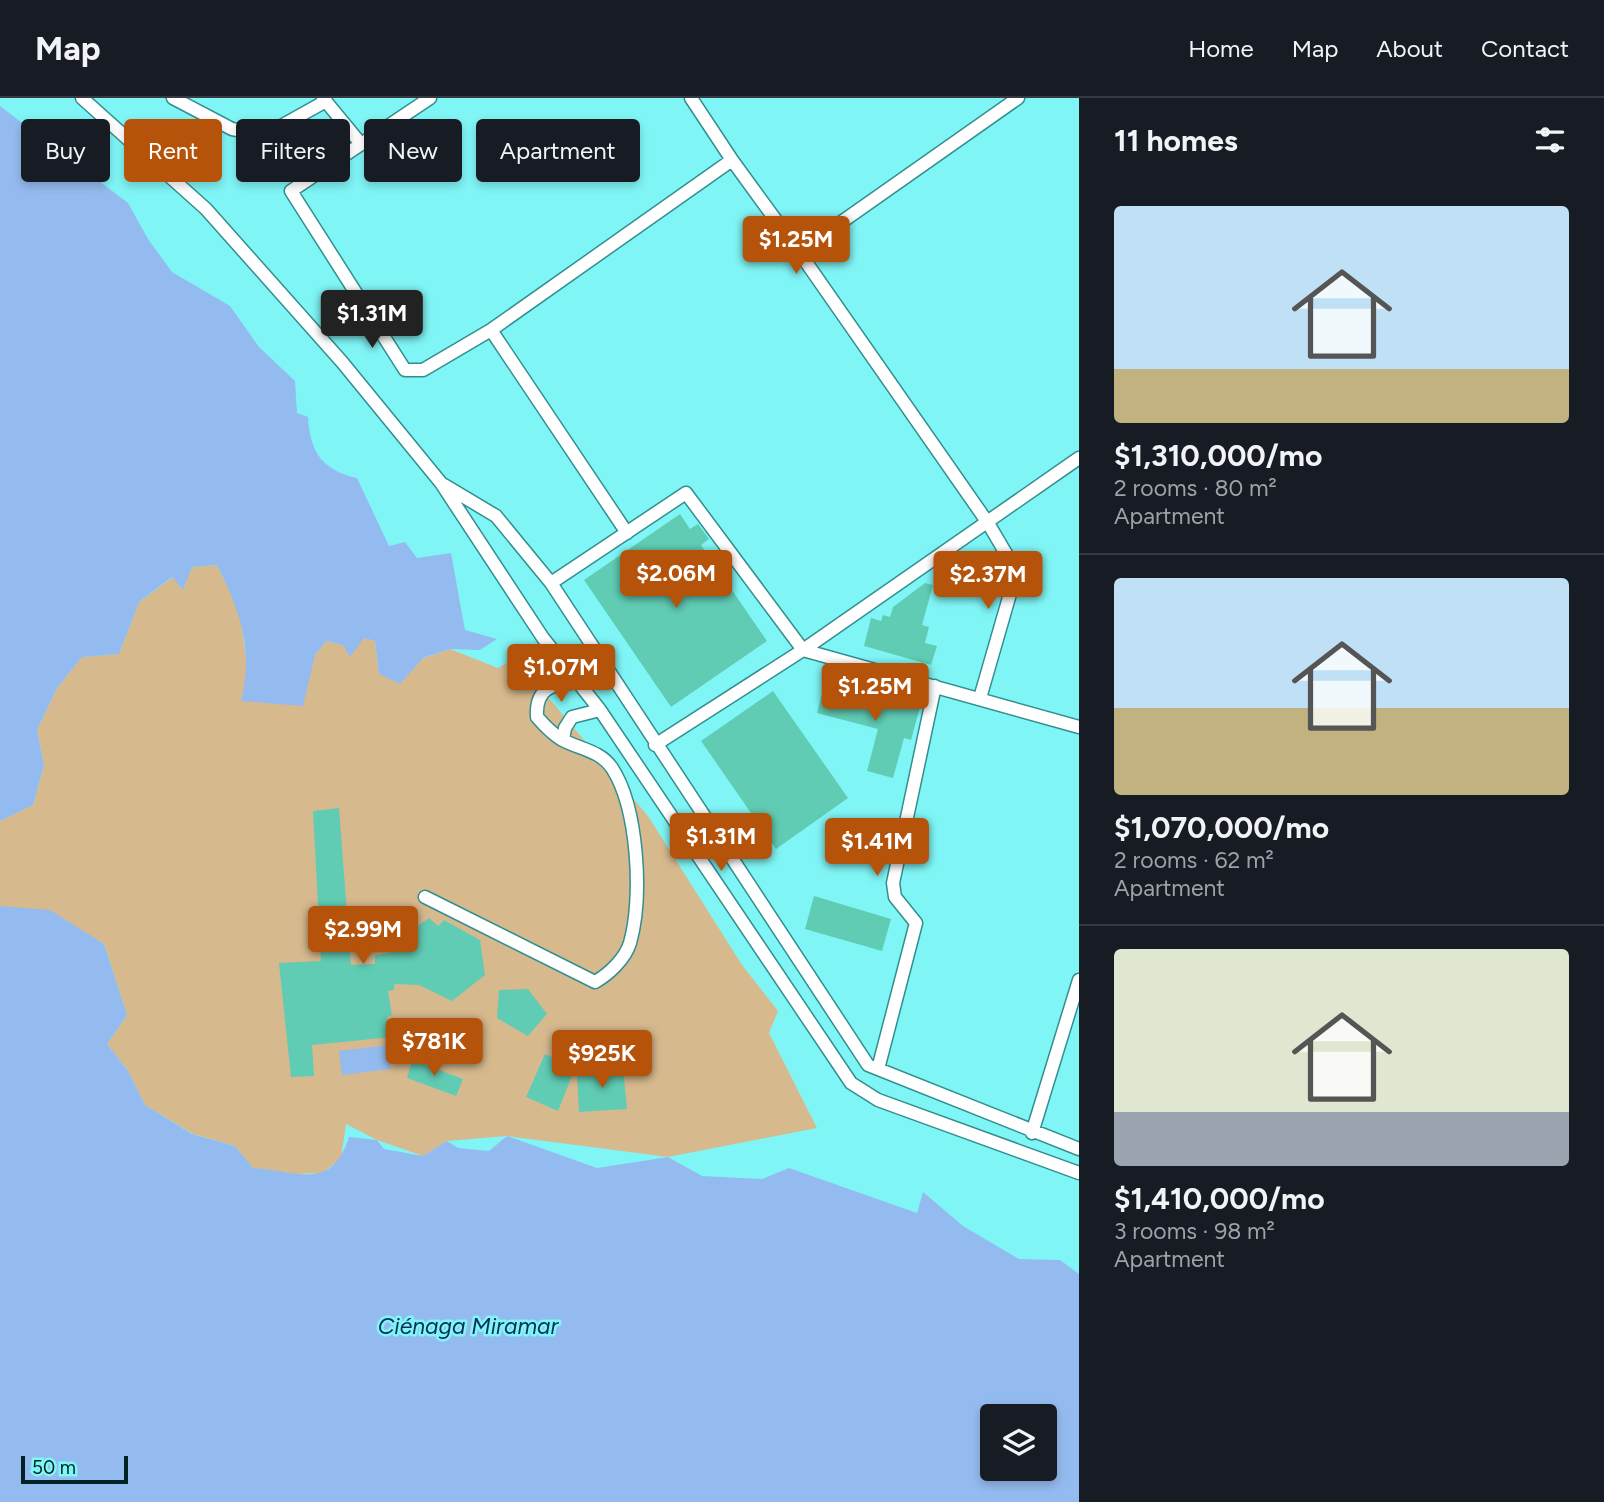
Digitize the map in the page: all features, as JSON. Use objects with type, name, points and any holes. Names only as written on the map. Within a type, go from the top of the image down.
[{"type":"street","points":[[82,98],[206,209],[342,362],[441,483],[542,638],[600,710],[852,1083],[878,1100],[1079,1173]]},
{"type":"street","points":[[173,98],[232,129],[265,135],[325,100],[361,144]]},
{"type":"street","points":[[430,98],[291,191],[405,370],[423,370],[491,330],[732,160]]},
{"type":"street","points":[[691,98],[988,523],[1008,557],[1012,587],[980,698]]},
{"type":"street","points":[[799,252],[1018,98]]},
{"type":"street","points":[[491,330],[627,533]]},
{"type":"street","points":[[655,745],[803,650],[1079,458]]},
{"type":"street","points":[[441,483],[496,516],[551,583],[655,745],[868,1065],[1032,1133],[1079,1149]]},
{"type":"street","points":[[551,583],[686,494],[803,650],[1079,727]]},
{"type":"street","points":[[425,897],[595,982],[608,975],[630,944],[635,860],[631,817],[611,767],[596,753],[563,740],[537,717],[536,702],[542,691],[554,684],[579,682]]},
{"type":"street","points":[[878,1069],[916,923],[895,897],[893,883],[935,686]]},
{"type":"street","points":[[563,740],[565,728],[572,717],[600,710]]},
{"type":"street","points":[[1032,1133],[1079,980]]},
{"type":"shaded area","points":[[217,565],[240,612],[248,672],[241,701],[315,655],[326,641],[343,645],[365,638],[375,641],[379,674],[450,649],[498,668],[515,658],[648,816],[742,965],[778,1011],[769,1033],[817,1128],[668,1157],[507,1136],[447,1141],[423,1156],[377,1140],[346,1124],[341,1159],[322,1173],[297,1174],[253,1168],[235,1146],[193,1134],[145,1105],[128,1071],[107,1044],[127,1015],[104,944],[0,906],[0,821],[33,805],[44,765],[37,730],[57,688],[82,657],[119,654],[139,602],[173,577],[182,589],[192,567]]},
{"type":"water","points":[[0,106],[21,122],[21,182],[100,182],[128,203],[148,239],[172,272],[230,306],[259,347],[295,381],[297,413],[308,417],[315,450],[320,458],[335,470],[357,478],[389,546],[405,542],[417,558],[451,553],[465,630],[497,639],[480,650],[450,649],[423,658],[400,684],[379,674],[375,641],[364,638],[350,657],[343,645],[326,641],[315,655],[303,706],[241,701],[245,682],[245,647],[232,598],[217,565],[192,567],[183,590],[172,577],[139,602],[119,654],[82,657],[57,688],[37,730],[44,765],[33,805],[0,821]]},
{"type":"water","name":"Ciénaga Miramar","points":[[0,906],[50,910],[104,944],[127,1015],[107,1044],[128,1071],[145,1105],[192,1134],[235,1146],[253,1168],[299,1174],[323,1172],[342,1154],[349,1137],[377,1140],[384,1149],[423,1156],[447,1141],[458,1148],[489,1151],[507,1136],[597,1168],[668,1157],[702,1176],[762,1179],[789,1168],[917,1213],[923,1192],[963,1226],[1019,1259],[1060,1260],[1079,1274],[1079,1502],[0,1502]]},
{"type":"water","points":[[432,1042],[458,1052],[453,1065],[427,1056]]},
{"type":"water","points":[[388,1045],[391,1069],[342,1075],[339,1051]]},
{"type":"building","points":[[680,514],[690,529],[698,524],[709,539],[701,545],[767,641],[671,707],[584,580]]},
{"type":"building","points":[[925,583],[933,585],[922,625],[929,627],[925,643],[937,646],[931,665],[864,646],[871,618],[881,621],[883,615],[890,617],[893,607]]},
{"type":"building","points":[[841,687],[920,707],[911,740],[904,738],[893,778],[867,771],[878,729],[817,713],[823,690],[839,694]]},
{"type":"building","points":[[773,691],[848,798],[776,849],[701,741]]},
{"type":"building","points":[[339,808],[351,965],[375,964],[375,955],[390,953],[389,946],[429,918],[438,926],[444,920],[480,940],[485,975],[452,1001],[419,985],[394,984],[394,990],[388,991],[392,1015],[387,1017],[392,1037],[312,1045],[314,1076],[291,1077],[279,963],[321,961],[313,811]]},
{"type":"building","points":[[814,896],[891,919],[882,951],[805,929]]},
{"type":"building","points":[[528,989],[547,1014],[528,1036],[497,1018],[499,990]]},
{"type":"building","points":[[545,1054],[575,1068],[558,1111],[526,1097]]},
{"type":"building","points":[[412,1060],[463,1079],[456,1096],[407,1078]]},
{"type":"building","points":[[623,1067],[627,1109],[579,1112],[577,1073]]}]
